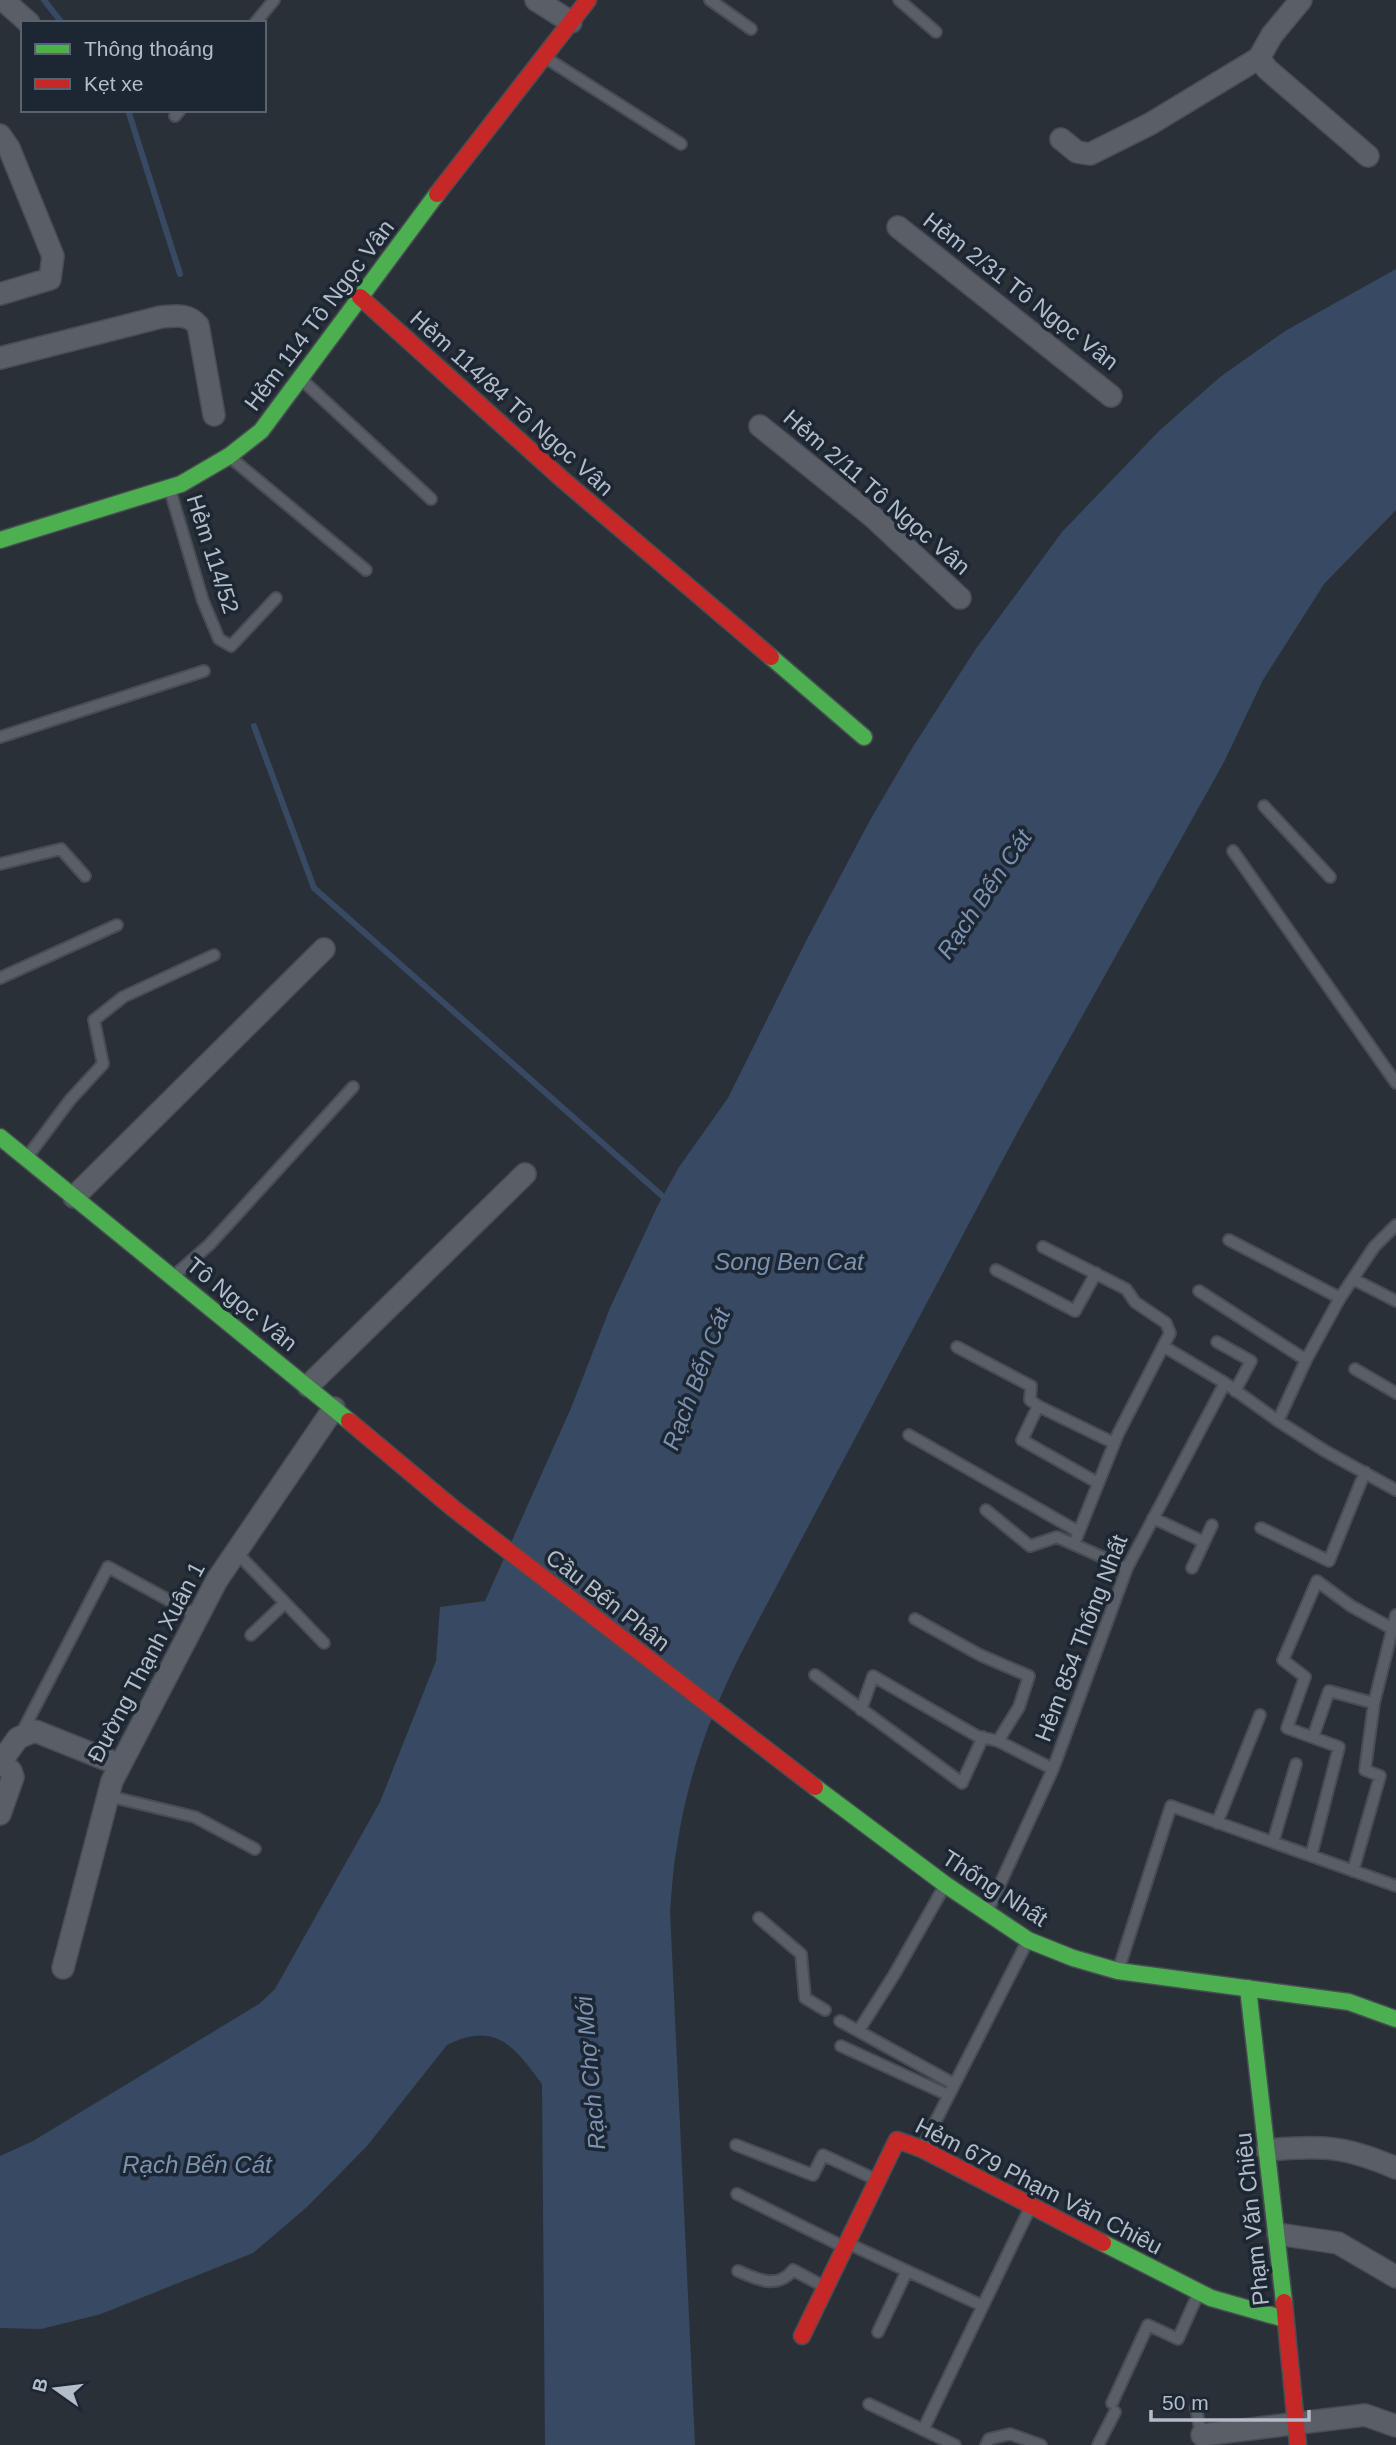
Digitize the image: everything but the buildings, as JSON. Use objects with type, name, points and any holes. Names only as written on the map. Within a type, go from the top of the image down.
[{"type":"street","points":[[3,0],[27,21]]},
{"type":"street","points":[[536,0],[571,22]]},
{"type":"street","name":"Hẻm 114 Tô Ngọc Vân","points":[[0,540],[181,484],[229,456],[261,431],[360,297],[588,0]]},
{"type":"street","points":[[1061,139],[1077,152],[1090,154],[1150,124],[1259,58],[1272,35],[1301,0]]},
{"type":"street","points":[[1259,58],[1267,69],[1368,156]]},
{"type":"street","points":[[0,295],[50,279],[53,257],[3,145]]},
{"type":"street","name":"Hẻm 2/31 Tô Ngọc Vân","points":[[898,227],[1111,396]]},
{"type":"street","name":"Hẻm 114/84 Tô Ngọc Vân","points":[[360,297],[634,542],[864,737]]},
{"type":"street","points":[[0,358],[161,317],[181,315],[191,318],[198,325],[214,415]]},
{"type":"street","name":"Hẻm 2/11 Tô Ngọc Vân","points":[[760,426],[873,517],[960,598]]},
{"type":"street","points":[[74,1197],[324,949]]},
{"type":"street","name":"Tô Ngọc Vân","points":[[0,1137],[454,1509]]},
{"type":"street","points":[[308,1387],[525,1174]]},
{"type":"street","name":"Đường Thạnh Xuân 1","points":[[63,1968],[108,1796],[120,1765],[217,1580],[334,1408]]},
{"type":"street","name":"Cầu Bến Phân","points":[[454,1509],[733,1726]]},
{"type":"street","name":"Thống Nhất","points":[[733,1726],[946,1885],[1028,1940],[1073,1958],[1118,1971],[1349,2002],[1396,2019]]},
{"type":"street","points":[[0,1814],[13,1777],[11,1771],[1,1762],[19,1738],[36,1731],[120,1765]]},
{"type":"street","name":"Phạm Văn Chiêu","points":[[1248,1988],[1278,2234],[1297,2435]]},
{"type":"street","name":"Hẻm 679 Phạm Văn Chiêu","points":[[802,2336],[897,2140],[922,2149],[1211,2298],[1285,2319]]},
{"type":"street","points":[[1267,2150],[1307,2146],[1337,2148],[1369,2156],[1396,2168]]},
{"type":"street","points":[[1278,2234],[1338,2243],[1396,2277]]},
{"type":"street","points":[[1202,2440],[1297,2435],[1342,2417],[1365,2415],[1396,2426]]},
{"type":"lane","points":[[257,21],[274,0]]},
{"type":"lane","points":[[710,0],[751,29]]},
{"type":"lane","points":[[899,0],[936,32]]},
{"type":"lane","points":[[544,56],[681,144]]},
{"type":"lane","points":[[300,378],[430,499]]},
{"type":"lane","points":[[229,456],[366,570]]},
{"type":"lane","name":"Hẻm 114/52","points":[[170,487],[203,601],[219,639],[231,646],[276,598]]},
{"type":"lane","points":[[0,737],[204,671]]},
{"type":"lane","points":[[1264,806],[1330,877]]},
{"type":"lane","points":[[0,864],[61,849],[85,876]]},
{"type":"lane","points":[[1234,850],[1396,1083]]},
{"type":"lane","points":[[0,978],[117,925]]},
{"type":"lane","points":[[26,1158],[69,1100],[103,1063],[94,1020],[123,997],[214,955]]},
{"type":"lane","points":[[173,1277],[210,1244],[354,1087]]},
{"type":"lane","points":[[1278,1421],[1306,1360],[1340,1298],[1374,1247],[1396,1225]]},
{"type":"lane","points":[[1229,1240],[1340,1298]]},
{"type":"lane","points":[[1043,1247],[1126,1289],[1135,1302],[1166,1323],[1170,1334],[1114,1443],[1074,1544]]},
{"type":"lane","points":[[996,1270],[1075,1311],[1096,1273]]},
{"type":"lane","points":[[1353,1279],[1396,1301]]},
{"type":"lane","points":[[1199,1291],[1306,1360]]},
{"type":"lane","points":[[1217,1342],[1251,1361],[1235,1391]]},
{"type":"lane","points":[[957,1346],[1031,1386],[1030,1400],[1038,1406],[1114,1443]]},
{"type":"lane","points":[[1163,1346],[1225,1383],[1325,1451],[1396,1490]]},
{"type":"lane","points":[[1355,1368],[1396,1393]]},
{"type":"lane","name":"Hẻm 854 Thống Nhất","points":[[987,1913],[1053,1769],[1127,1568],[1225,1383]]},
{"type":"lane","points":[[1038,1406],[1022,1440],[1098,1483]]},
{"type":"lane","points":[[909,1435],[1079,1532]]},
{"type":"lane","points":[[1261,1528],[1329,1561],[1365,1472]]},
{"type":"lane","points":[[986,1510],[1030,1546],[1057,1537],[1127,1568]]},
{"type":"lane","points":[[1153,1518],[1204,1542]]},
{"type":"lane","points":[[1192,1568],[1212,1525]]},
{"type":"lane","points":[[236,1552],[324,1643]]},
{"type":"lane","points":[[19,1738],[108,1567],[198,1616]]},
{"type":"lane","points":[[1311,1856],[1339,1747],[1287,1728],[1305,1677],[1283,1660],[1317,1581],[1393,1633]]},
{"type":"lane","points":[[251,1635],[285,1603]]},
{"type":"lane","points":[[1353,1871],[1380,1776],[1365,1770],[1374,1703],[1396,1615]]},
{"type":"lane","points":[[915,1619],[980,1655],[1029,1676],[1019,1707],[998,1741]]},
{"type":"lane","points":[[816,1675],[962,1783],[983,1737]]},
{"type":"lane","points":[[861,1710],[873,1676],[977,1736],[998,1741],[1053,1769]]},
{"type":"lane","points":[[1313,1737],[1329,1690],[1374,1703]]},
{"type":"lane","points":[[1217,1823],[1259,1715]]},
{"type":"lane","points":[[1273,1842],[1296,1764]]},
{"type":"lane","points":[[108,1796],[195,1817],[255,1849]]},
{"type":"lane","points":[[1118,1971],[1171,1806],[1396,1886]]},
{"type":"lane","points":[[859,2030],[946,1885]]},
{"type":"lane","points":[[759,1918],[801,1954],[805,1998],[825,2010]]},
{"type":"lane","points":[[922,2149],[1028,1940]]},
{"type":"lane","points":[[840,2021],[954,2084]]},
{"type":"lane","points":[[841,2046],[948,2095]]},
{"type":"lane","points":[[736,2145],[813,2175],[823,2155],[877,2180]]},
{"type":"lane","points":[[737,2194],[846,2246],[983,2306]]},
{"type":"lane","points":[[923,2430],[1031,2207]]},
{"type":"lane","points":[[738,2271],[769,2283],[787,2278],[793,2270],[826,2287]]},
{"type":"lane","points":[[878,2332],[907,2271]]},
{"type":"lane","points":[[1098,2445],[1148,2325],[1178,2339],[1199,2291]]},
{"type":"lane","points":[[869,2404],[955,2445]]},
{"type":"lane","points":[[1196,2408],[1202,2440]]},
{"type":"lane","points":[[986,2445],[989,2439],[1010,2434],[1041,2445]]},
{"type":"water","name":"Song Ben Cat","points":[[1396,269],[1396,510],[1324,584],[1263,680],[1224,762],[1017,1133],[749,1638],[714,1713],[695,1765],[677,1846],[670,1911],[695,2445],[545,2445],[542,2084],[513,2049],[491,2037],[464,2038],[447,2045],[367,2146],[307,2207],[253,2253],[101,2314],[41,2329],[0,2328],[0,2156],[33,2141],[259,2004],[275,1989],[380,1802],[436,1661],[440,1607],[485,1601],[571,1408],[610,1308],[658,1205],[679,1167],[728,1098],[869,822],[975,650],[1062,532],[1159,431],[1220,377],[1285,331]]},
{"type":"waterway","points":[[44,0],[60,21]]},
{"type":"waterway","points":[[129,112],[180,274]]},
{"type":"waterway","points":[[254,726],[314,888],[668,1201]]},
{"type":"traffic: fast","points":[[0,540],[181,484],[229,456],[261,431],[437,194]]},
{"type":"traffic: fast","points":[[771,657],[864,737]]},
{"type":"traffic: fast","points":[[0,1137],[349,1421]]},
{"type":"traffic: fast","points":[[815,1787],[946,1885],[1028,1940],[1073,1958],[1118,1971],[1349,2002],[1396,2019]]},
{"type":"traffic: fast","points":[[1248,1988],[1284,2302]]},
{"type":"traffic: fast","points":[[1103,2243],[1211,2298],[1285,2319]]},
{"type":"traffic: jam","points":[[437,194],[588,0]]},
{"type":"traffic: jam","points":[[360,297],[562,479],[771,657]]},
{"type":"traffic: jam","points":[[349,1421],[454,1509],[815,1787]]},
{"type":"traffic: jam","points":[[802,2336],[897,2140],[922,2149],[1103,2243]]},
{"type":"traffic: jam","points":[[1284,2302],[1298,2445]]},
{"type":"water label","name":"Rạch Bến Cát","points":[[984,894]]},
{"type":"water label","name":"Rạch Bến Cát","points":[[696,1379]]},
{"type":"water label","name":"Rạch Chợ Mới","points":[[590,2073]]},
{"type":"water label","name":"Rạch Bến Cát","points":[[197,2164]]}]
